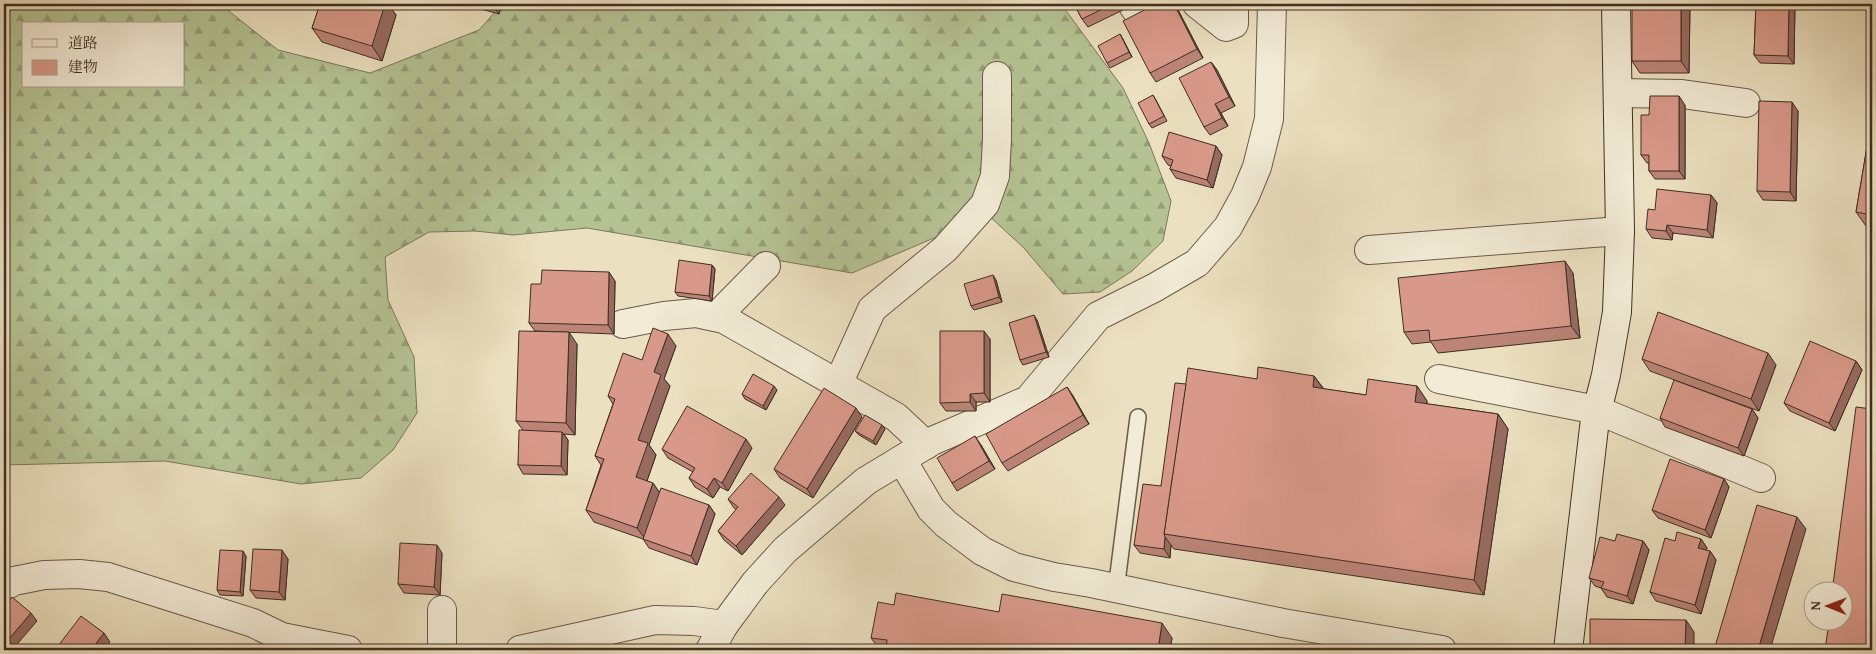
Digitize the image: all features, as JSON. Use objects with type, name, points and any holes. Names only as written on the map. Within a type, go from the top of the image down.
[{"type":"street","points":[[1132,4],[1140,16],[1160,4]]},
{"type":"street","points":[[1197,4],[1226,27],[1234,24],[1234,4]]},
{"type":"street","points":[[710,650],[724,625],[755,583],[785,550],[866,481],[926,445],[1028,400],[1098,316],[1154,288],[1197,263],[1228,227],[1245,196],[1257,167],[1269,119],[1272,4]]},
{"type":"street","points":[[1568,650],[1597,410],[1606,375],[1617,312],[1620,231],[1616,4]]},
{"type":"street","points":[[838,384],[872,309],[945,249],[985,204],[995,176],[998,139],[998,76]]},
{"type":"street","points":[[1618,93],[1682,94],[1746,103]]},
{"type":"street","points":[[1369,250],[1620,231]]},
{"type":"street","points":[[716,317],[766,266]]},
{"type":"street","points":[[623,324],[664,316],[696,313],[724,319],[896,417],[926,445]]},
{"type":"street","points":[[1439,379],[1597,410],[1761,478]]},
{"type":"street","points":[[902,460],[931,509],[946,524],[982,551],[1014,567],[1283,624],[1442,650]]},
{"type":"street","points":[[4,587],[14,582],[44,575],[79,574],[108,577],[254,623],[277,644],[348,650]]},
{"type":"street","points":[[442,610],[442,650]]},
{"type":"street","points":[[520,650],[655,620],[694,621],[724,625]]},
{"type":"lane","points":[[1116,590],[1138,417]]},
{"type":"green space","points":[[4,4],[223,4],[230,12],[278,50],[370,73],[479,30],[502,4],[1061,4],[1123,88],[1149,143],[1171,201],[1163,241],[1132,271],[1100,292],[1063,294],[1023,247],[988,215],[852,273],[587,228],[513,235],[475,231],[429,232],[385,257],[388,300],[414,357],[417,413],[393,450],[361,478],[301,484],[165,461],[4,465]]},
{"type":"building","points":[[320,4],[385,4],[372,46],[312,28]]},
{"type":"building","points":[[475,4],[497,4],[496,10]]},
{"type":"building","points":[[1074,4],[1113,4],[1082,19]]},
{"type":"building","points":[[1156,4],[1174,4],[1197,49],[1150,73],[1123,21]]},
{"type":"building","points":[[1632,4],[1681,4],[1681,61],[1632,61]]},
{"type":"building","points":[[1756,4],[1789,4],[1788,56],[1754,55]]},
{"type":"building","points":[[1120,34],[1129,52],[1107,63],[1098,46]]},
{"type":"building","points":[[1211,62],[1229,97],[1215,104],[1222,118],[1204,127],[1179,78]]},
{"type":"building","points":[[1153,95],[1164,116],[1149,124],[1138,103]]},
{"type":"building","points":[[1650,96],[1679,96],[1679,171],[1649,171],[1649,155],[1641,155],[1641,115],[1649,115]]},
{"type":"building","points":[[1759,101],[1792,102],[1790,192],[1757,191]]},
{"type":"building","points":[[1872,117],[1872,215],[1856,212]]},
{"type":"building","points":[[1169,132],[1216,146],[1207,180],[1170,169],[1173,160],[1162,156]]},
{"type":"building","points":[[1657,189],[1711,195],[1707,230],[1667,225],[1666,231],[1646,229],[1648,209],[1655,210]]},
{"type":"building","points":[[679,260],[712,265],[709,296],[675,292]]},
{"type":"building","points":[[1565,261],[1571,326],[1430,341],[1429,330],[1404,332],[1398,278]]},
{"type":"building","points":[[542,270],[609,272],[608,325],[529,323],[531,284],[541,284]]},
{"type":"building","points":[[993,275],[999,297],[971,306],[964,284]]},
{"type":"building","points":[[1658,312],[1768,353],[1751,399],[1642,359]]},
{"type":"building","points":[[1034,315],[1046,352],[1020,360],[1009,323]]},
{"type":"building","points":[[653,328],[668,334],[654,372],[661,375],[638,440],[648,443],[636,477],[653,483],[637,528],[586,510],[604,459],[595,456],[615,399],[608,396],[623,353],[642,360]]},
{"type":"building","points":[[519,331],[569,332],[566,423],[516,421]]},
{"type":"building","points":[[940,331],[984,331],[984,393],[970,394],[970,402],[940,403]]},
{"type":"building","points":[[1810,341],[1856,361],[1829,423],[1784,403]]},
{"type":"building","points":[[1258,367],[1314,376],[1313,387],[1366,395],[1368,379],[1417,386],[1415,402],[1498,414],[1474,580],[1164,534],[1188,368],[1257,379]]},
{"type":"building","points":[[753,374],[774,386],[763,406],[742,394]]},
{"type":"building","points":[[1674,380],[1752,409],[1738,448],[1660,418]]},
{"type":"building","points":[[1175,383],[1186,384],[1164,534],[1164,549],[1134,545],[1143,484],[1161,486]]},
{"type":"building","points":[[1067,387],[1083,415],[1002,463],[986,434]]},
{"type":"building","points":[[824,388],[856,408],[807,489],[774,469]]},
{"type":"building","points":[[687,406],[746,439],[722,483],[714,478],[707,489],[689,478],[695,468],[662,449]]},
{"type":"building","points":[[1856,407],[1872,409],[1872,650],[1825,650],[1828,632],[1854,632],[1854,582],[1833,582]]},
{"type":"building","points":[[865,415],[882,425],[873,441],[855,431]]},
{"type":"building","points":[[519,430],[562,432],[561,466],[518,465]]},
{"type":"building","points":[[975,436],[989,461],[952,483],[937,458]]},
{"type":"building","points":[[1670,459],[1724,479],[1705,530],[1652,510]]},
{"type":"building","points":[[751,473],[779,497],[736,546],[718,531],[738,507],[728,499]]},
{"type":"building","points":[[661,488],[709,505],[691,556],[643,539]]},
{"type":"building","points":[[1757,505],[1797,517],[1758,650],[1714,650]]},
{"type":"building","points":[[1677,532],[1701,539],[1698,548],[1710,551],[1695,605],[1650,592],[1665,538],[1675,541]]},
{"type":"building","points":[[1617,534],[1643,541],[1627,596],[1601,588],[1604,582],[1589,578],[1600,537],[1615,541]]},
{"type":"building","points":[[400,543],[437,545],[434,587],[398,584]]},
{"type":"building","points":[[253,549],[282,550],[279,592],[250,590]]},
{"type":"building","points":[[220,550],[243,551],[240,592],[217,590]]},
{"type":"building","points":[[896,593],[999,612],[1002,594],[1162,623],[1158,650],[886,650],[887,640],[871,638],[878,602],[894,605]]},
{"type":"building","points":[[12,597],[31,613],[4,645],[4,607]]},
{"type":"building","points":[[81,616],[104,633],[91,650],[55,650]]},
{"type":"building","points":[[1590,619],[1686,620],[1685,650],[1590,650]]}]
